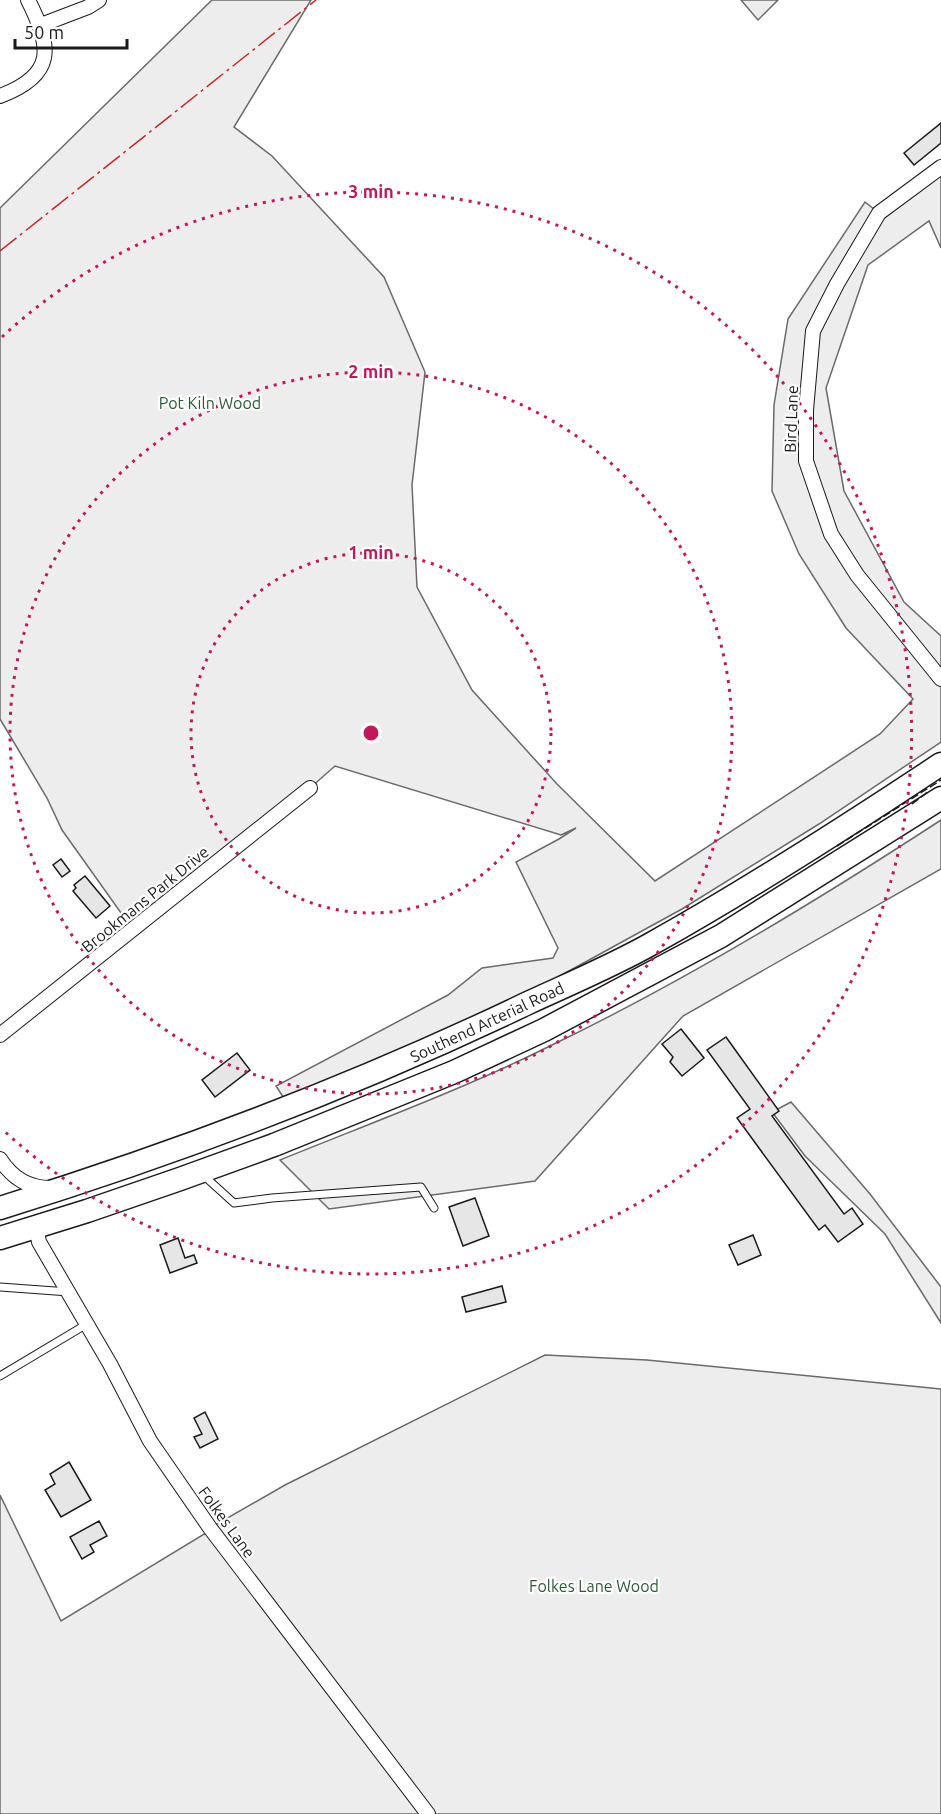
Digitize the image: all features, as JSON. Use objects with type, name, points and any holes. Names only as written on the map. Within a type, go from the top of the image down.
[{"type":"highway","name":"Southend Arterial Road","points":[[0,1208],[170,1153],[357,1081],[448,1042],[649,945],[822,843],[941,764]]},
{"type":"highway","name":"Southend Arterial Road","points":[[0,1238],[274,1145],[454,1072],[544,1030],[721,936],[941,798]]},
{"type":"street","points":[[0,96],[21,87],[32,79],[40,68],[45,54],[45,39],[41,25],[28,0]]},
{"type":"street","points":[[41,25],[88,8],[99,0]]},
{"type":"street","name":"Bird Lane","points":[[941,167],[879,213],[813,331],[806,410],[806,461],[831,534],[857,575],[941,679]]},
{"type":"street","name":"Brookmans Park Drive","points":[[0,1035],[310,788]]},
{"type":"street","points":[[0,1159],[13,1175],[29,1185],[48,1188],[78,1184]]},
{"type":"street","name":"Folkes Lane","points":[[36,1227],[39,1242],[87,1324],[150,1441],[210,1528],[428,1814]]},
{"type":"lane","points":[[200,1172],[234,1203],[421,1187],[434,1208]]},
{"type":"lane","points":[[0,1287],[69,1292]]},
{"type":"lane","points":[[0,1376],[87,1324]]},
{"type":"green space","name":"Pot Kiln Wood","points":[[212,0],[311,0],[234,127],[272,156],[384,277],[425,372],[412,485],[417,587],[472,690],[557,784],[655,881],[880,734],[913,699],[846,628],[799,554],[772,491],[774,405],[788,319],[865,202],[879,213],[941,163],[941,248],[929,221],[868,265],[826,388],[844,491],[904,602],[941,636],[941,742],[819,824],[682,909],[518,999],[287,1103],[276,1086],[448,995],[482,968],[553,958],[558,948],[516,862],[576,828],[561,835],[335,766],[131,927],[62,830],[47,798],[0,719],[0,208]]},
{"type":"green space","points":[[741,0],[778,0],[758,20]]},
{"type":"green space","points":[[941,820],[941,869],[683,1016],[535,1181],[329,1209],[280,1160],[485,1076],[602,1020],[750,939]]},
{"type":"green space","points":[[791,1102],[870,1194],[941,1287],[941,1323],[885,1234],[805,1156],[772,1112]]},
{"type":"green space","name":"Folkes Lane Wood","points":[[545,1355],[647,1360],[941,1389],[941,1814],[0,1814],[0,1495],[61,1621],[211,1530],[210,1528],[285,1485]]},
{"type":"building","points":[[941,123],[941,143],[914,165],[904,153]]},
{"type":"building","points":[[61,859],[70,871],[62,877],[53,865]]},
{"type":"building","points":[[85,876],[110,906],[96,918],[73,891],[76,888],[74,885]]},
{"type":"building","points":[[681,1029],[704,1058],[682,1076],[670,1062],[673,1057],[662,1044]]},
{"type":"building","points":[[726,1037],[779,1111],[772,1116],[844,1214],[852,1208],[863,1224],[838,1242],[825,1225],[819,1230],[737,1118],[750,1109],[707,1050]]},
{"type":"building","points":[[237,1053],[250,1070],[215,1097],[202,1080]]},
{"type":"building","points":[[475,1198],[489,1236],[463,1246],[449,1207]]},
{"type":"building","points":[[753,1235],[761,1255],[738,1265],[729,1245]]},
{"type":"building","points":[[178,1238],[185,1258],[194,1255],[197,1263],[170,1273],[160,1245]]},
{"type":"building","points":[[502,1286],[506,1302],[466,1312],[462,1297]]},
{"type":"building","points":[[205,1412],[218,1439],[200,1448],[194,1437],[202,1434],[194,1418]]},
{"type":"building","points":[[69,1462],[91,1500],[61,1517],[45,1490],[55,1484],[50,1474]]},
{"type":"building","points":[[99,1521],[107,1536],[90,1545],[94,1552],[82,1559],[70,1537]]},
{"type":"fence","points":[[837,846],[941,780]]},
{"type":"fence","points":[[912,804],[929,791]]},
{"type":"power","points":[[0,251],[316,0]]}]
